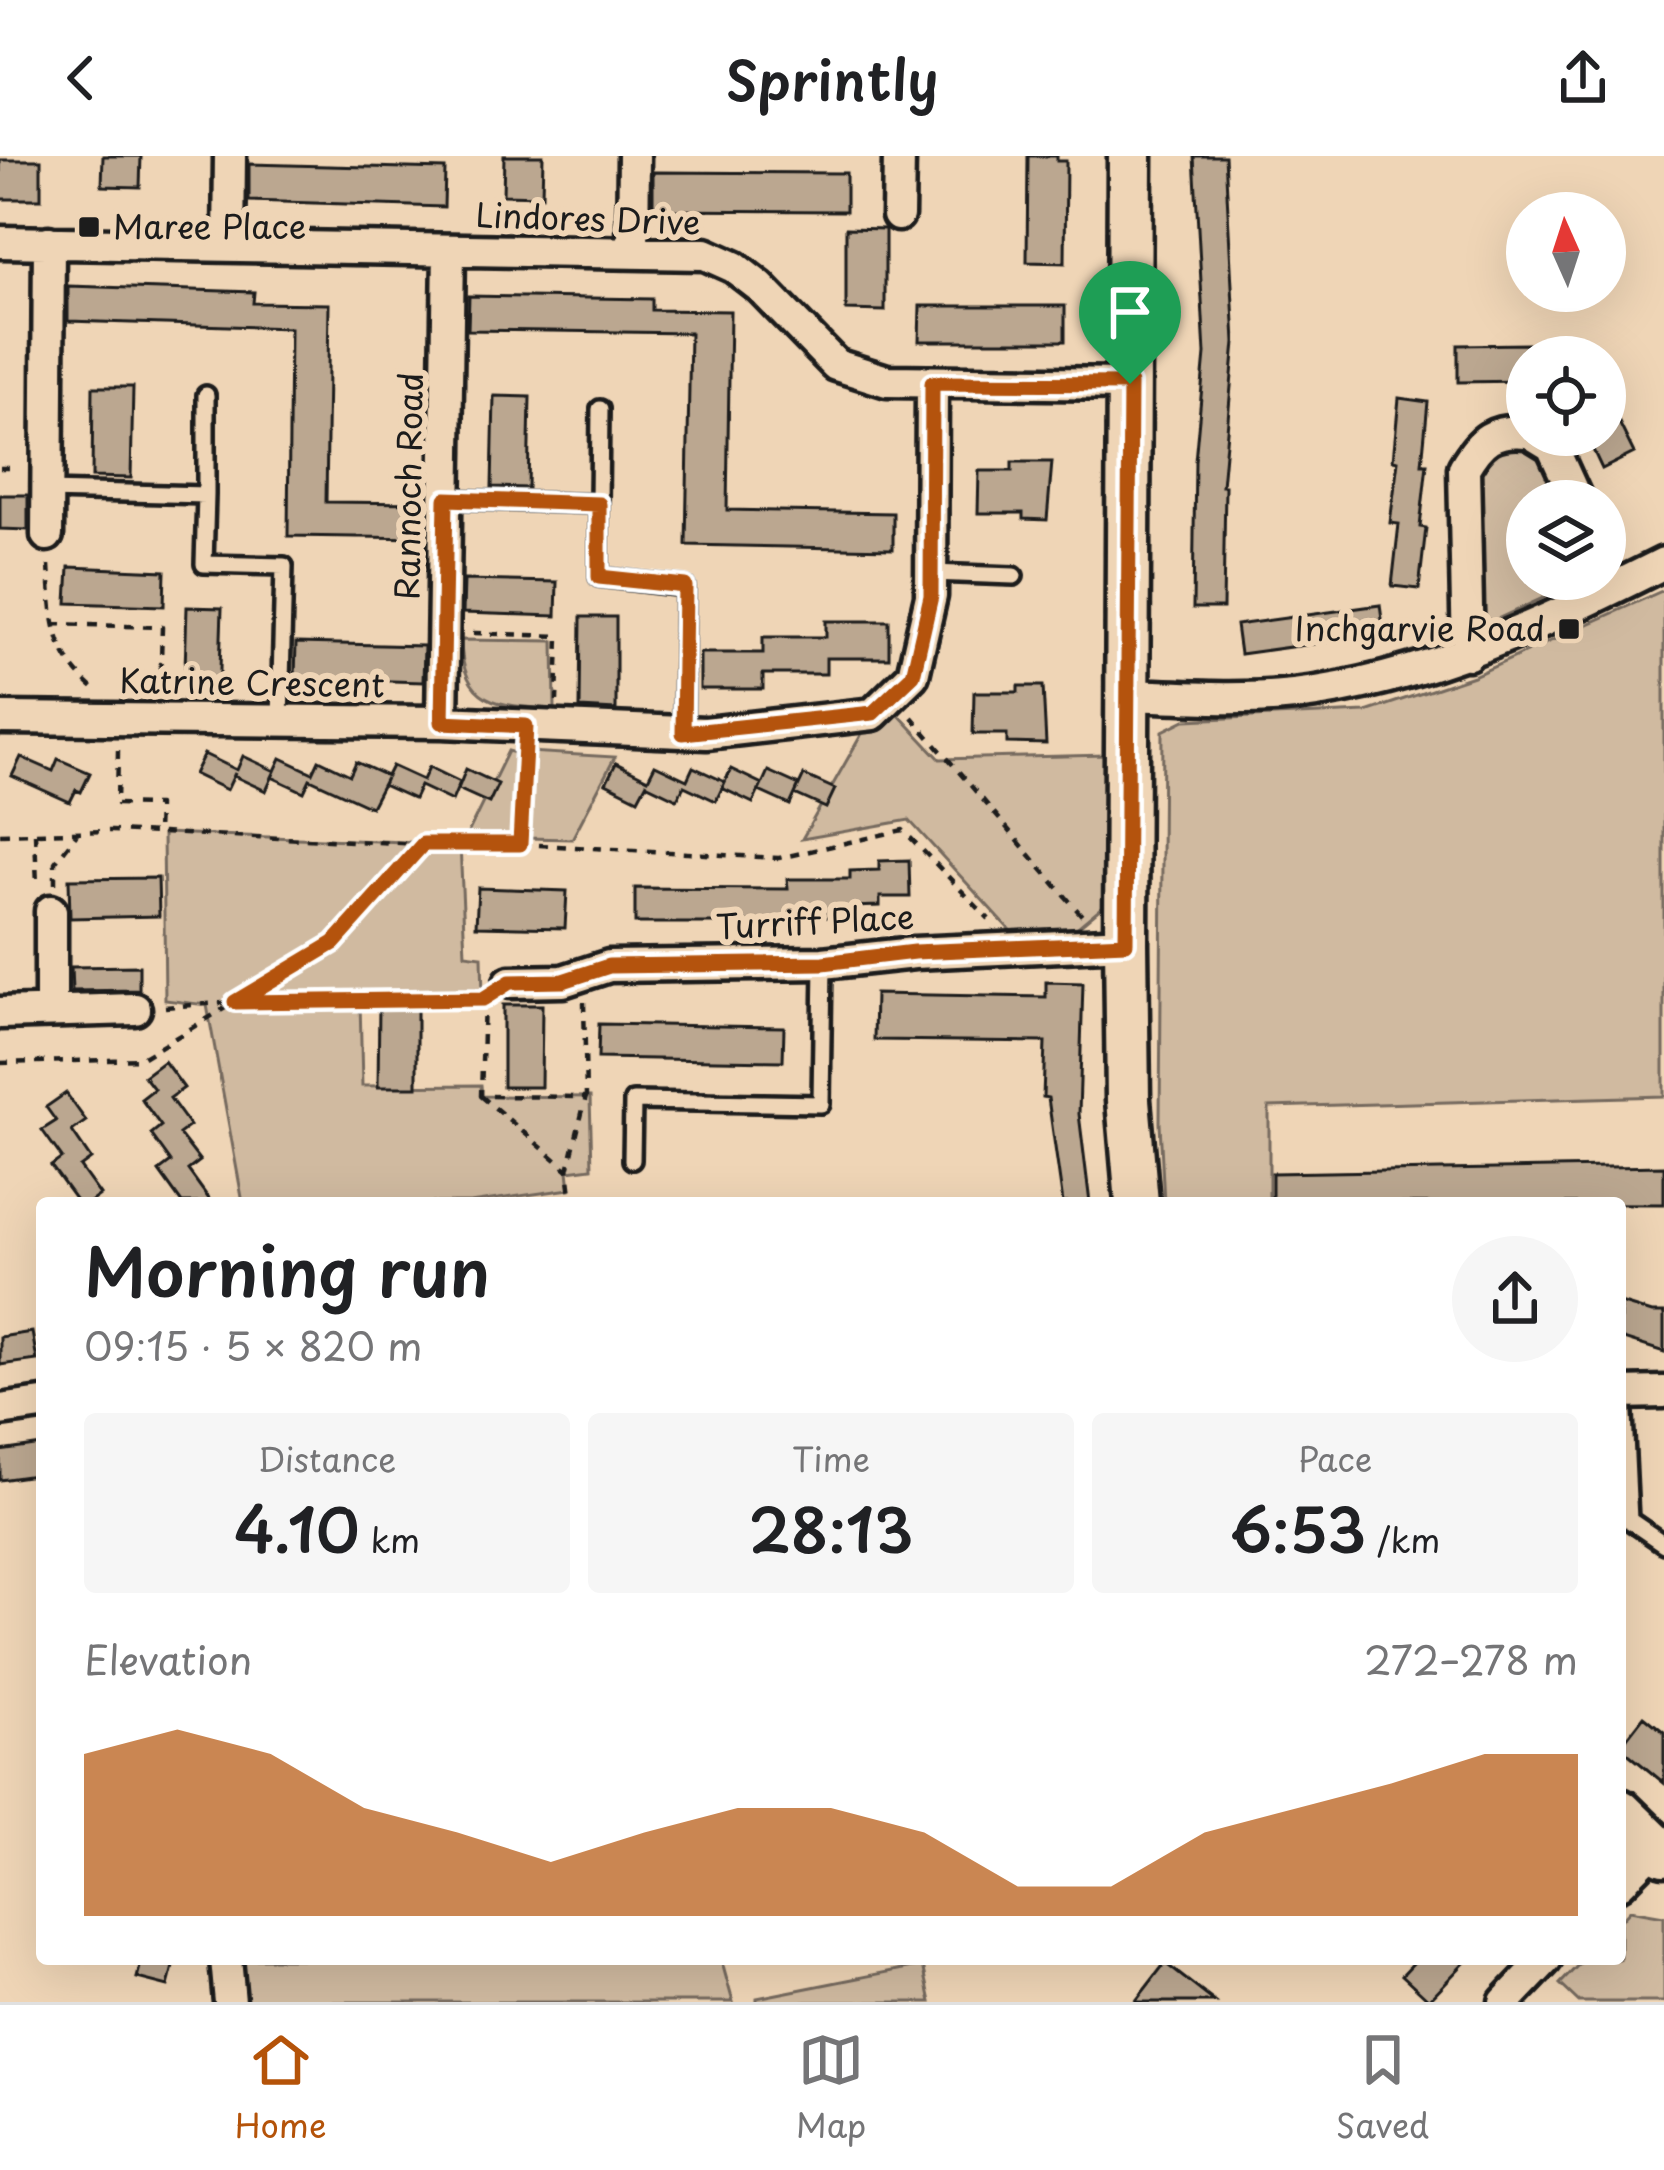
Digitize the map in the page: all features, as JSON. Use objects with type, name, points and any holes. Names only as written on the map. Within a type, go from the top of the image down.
[{"type":"street","points":[[229,244],[230,156]]},
{"type":"street","points":[[633,252],[634,156]]},
{"type":"street","points":[[898,215],[899,156]]},
{"type":"street","points":[[1130,156],[1128,695],[1116,943],[1136,1197]]},
{"type":"street","name":"Lindores Drive","points":[[0,242],[705,254],[734,267],[760,287],[836,364],[887,381],[1130,384]]},
{"type":"street","points":[[47,535],[49,242]]},
{"type":"street","name":"Rannoch Road","points":[[442,722],[448,250]]},
{"type":"street","points":[[893,694],[913,675],[931,596],[932,383]]},
{"type":"street","points":[[1468,654],[1464,468],[1476,447],[1506,429]]},
{"type":"street","points":[[1626,570],[1664,563]]},
{"type":"street","points":[[1128,695],[1292,695],[1349,686],[1468,654],[1563,600]]},
{"type":"street","name":"Katrine Crescent","points":[[0,718],[442,722],[683,733],[873,713],[893,694]]},
{"type":"street","points":[[50,911],[51,1011]]},
{"type":"street","name":"Turriff Place","points":[[507,990],[563,981],[609,966],[823,963],[914,952],[1116,943]]},
{"type":"street","points":[[0,1012],[135,1009]]},
{"type":"street","points":[[1626,1393],[1664,1392]]},
{"type":"street","points":[[0,1409],[36,1405]]},
{"type":"street","points":[[1626,1817],[1660,1850],[1626,1878]]},
{"type":"street","points":[[227,1965],[230,2002]]},
{"type":"street","points":[[1504,2002],[1540,1965]]},
{"type":"lane","points":[[206,395],[204,564],[284,566],[280,720]]},
{"type":"lane","points":[[600,409],[599,577],[685,586],[683,733]]},
{"type":"lane","points":[[47,491],[206,495]]},
{"type":"lane","points":[[446,499],[599,504]]},
{"type":"lane","points":[[931,573],[1014,576]]},
{"type":"lane","points":[[632,1160],[633,1101],[821,1104],[823,963]]},
{"type":"lane","points":[[1626,1464],[1630,1520],[1664,1544]]},
{"type":"path","points":[[47,535],[53,624],[70,668],[117,708],[117,804],[158,805],[157,833]]},
{"type":"path","points":[[53,624],[162,627],[159,718]]},
{"type":"path","points":[[443,632],[559,636],[520,844]]},
{"type":"path","points":[[893,694],[1116,943]]},
{"type":"path","points":[[0,834],[157,833],[520,844],[778,858],[903,830],[1019,950]]},
{"type":"path","points":[[35,833],[37,899],[50,911],[55,862],[78,832]]},
{"type":"path","points":[[0,1063],[140,1059],[334,943],[423,844]]},
{"type":"path","points":[[483,999],[507,990]]},
{"type":"path","points":[[135,1009],[235,1002],[483,999],[507,990]]},
{"type":"path","points":[[481,1096],[483,999]]},
{"type":"path","points":[[571,1197],[568,1171],[586,1097],[584,999]]},
{"type":"path","points":[[481,1096],[586,1097]]},
{"type":"path","points":[[481,1096],[568,1171]]},
{"type":"shaded area","points":[[1506,446],[1506,456],[1540,456],[1553,480],[1506,480],[1506,600],[1538,600],[1495,620],[1478,619],[1478,476],[1497,447]]},
{"type":"shaded area","points":[[1664,590],[1664,1096],[1269,1107],[1269,1197],[1164,1197],[1163,731],[1185,720],[1366,712],[1473,676]]},
{"type":"shaded area","points":[[461,640],[554,641],[555,709],[501,703],[477,690],[468,678]]},
{"type":"shaded area","points":[[897,713],[940,759],[1106,755],[1108,902],[1061,941],[1020,941],[909,820],[802,839],[864,730]]},
{"type":"shaded area","points":[[508,751],[515,753],[516,835],[467,835]]},
{"type":"shaded area","points":[[528,752],[615,757],[572,839],[525,838]]},
{"type":"shaded area","points":[[163,833],[460,844],[465,954],[482,956],[483,999],[360,1000],[362,1086],[481,1085],[482,1096],[590,1097],[592,1168],[568,1171],[570,1189],[513,1197],[242,1197],[207,1005],[165,1000]]},
{"type":"shaded area","points":[[1630,1910],[1664,1916],[1664,2002],[1579,2002],[1560,1984],[1578,1965],[1626,1965],[1626,1914]]},
{"type":"shaded area","points":[[240,1965],[723,1965],[733,2002],[241,2002]]},
{"type":"shaded area","points":[[923,1965],[931,2002],[757,2002],[757,1998]]},
{"type":"building","points":[[103,156],[141,156],[140,187],[102,186]]},
{"type":"building","points":[[504,156],[543,156],[542,196],[503,195]]},
{"type":"building","points":[[1028,156],[1057,156],[1057,161],[1066,161],[1065,263],[1027,262]]},
{"type":"building","points":[[1194,156],[1225,156],[1235,342],[1222,486],[1223,608],[1193,608],[1195,461],[1205,354]]},
{"type":"building","points":[[0,160],[41,160],[41,199],[0,199]]},
{"type":"building","points":[[249,164],[445,169],[444,207],[249,201]]},
{"type":"building","points":[[653,172],[846,173],[846,211],[653,210]]},
{"type":"building","points":[[846,228],[885,229],[885,311],[846,310]]},
{"type":"building","points":[[68,286],[254,292],[253,303],[329,304],[326,502],[426,503],[425,538],[288,536],[290,328],[68,321]]},
{"type":"building","points":[[469,296],[652,299],[652,310],[730,311],[727,510],[893,513],[893,549],[686,545],[690,333],[468,330]]},
{"type":"building","points":[[920,306],[1065,306],[1065,341],[919,341]]},
{"type":"building","points":[[1506,344],[1506,381],[1458,382],[1458,345]]},
{"type":"building","points":[[93,387],[133,387],[131,478],[92,477]]},
{"type":"building","points":[[494,396],[530,397],[528,488],[492,487]]},
{"type":"building","points":[[1399,398],[1428,402],[1420,527],[1426,528],[1419,589],[1392,586],[1399,524],[1390,523]]},
{"type":"building","points":[[1626,437],[1634,453],[1602,469],[1596,456],[1626,456]]},
{"type":"building","points":[[1012,462],[1052,462],[1047,520],[1023,519],[1023,513],[978,513],[979,471],[1012,471]]},
{"type":"building","points":[[0,495],[28,495],[28,530],[0,529]]},
{"type":"building","points":[[69,567],[165,571],[164,606],[67,603]]},
{"type":"building","points":[[464,580],[557,582],[556,616],[463,613]]},
{"type":"building","points":[[1380,605],[1384,634],[1240,654],[1236,625]]},
{"type":"building","points":[[187,607],[222,608],[219,700],[184,700]]},
{"type":"building","points":[[581,617],[616,617],[616,710],[580,708]]},
{"type":"building","points":[[826,621],[889,621],[889,658],[826,658],[826,674],[763,674],[763,689],[700,689],[700,653],[763,653],[763,637],[826,637]]},
{"type":"building","points":[[296,643],[424,646],[423,682],[295,678]]},
{"type":"building","points":[[1018,686],[1043,686],[1046,744],[1007,743],[1007,734],[973,734],[974,692],[1018,692]]},
{"type":"building","points":[[204,754],[237,770],[243,756],[275,771],[266,791],[235,773],[227,790],[194,774]]},
{"type":"building","points":[[21,757],[53,771],[58,759],[90,773],[70,802],[12,776]]},
{"type":"building","points":[[281,758],[313,773],[319,760],[350,775],[356,762],[387,776],[392,766],[423,780],[429,767],[460,782],[452,801],[420,786],[414,799],[383,785],[386,778],[371,807],[310,779],[304,792],[272,777]]},
{"type":"building","points":[[616,763],[648,779],[655,765],[687,780],[693,767],[725,782],[716,801],[684,786],[677,799],[647,782],[638,799],[606,783]]},
{"type":"building","points":[[466,769],[498,784],[489,803],[458,789]]},
{"type":"building","points":[[731,769],[762,784],[753,803],[722,788]]},
{"type":"building","points":[[768,771],[799,785],[790,805],[759,791]]},
{"type":"building","points":[[804,775],[835,789],[826,808],[795,794]]},
{"type":"building","points":[[909,860],[910,897],[880,897],[880,906],[851,907],[851,917],[787,917],[787,923],[635,923],[635,888],[788,889],[787,879],[850,879],[850,871],[879,870],[879,861]]},
{"type":"building","points":[[158,878],[159,916],[70,918],[69,879]]},
{"type":"building","points":[[478,888],[567,891],[565,928],[476,926]]},
{"type":"building","points":[[139,966],[139,990],[72,991],[71,967]]},
{"type":"building","points":[[1046,982],[1083,983],[1079,1114],[1089,1197],[1062,1197],[1048,1098],[1043,1097],[1045,1042],[874,1040],[875,994],[1046,997]]},
{"type":"building","points":[[379,1005],[417,1005],[417,1087],[378,1087]]},
{"type":"building","points":[[503,1005],[542,1005],[541,1087],[503,1087]]},
{"type":"building","points":[[599,1024],[784,1027],[783,1061],[598,1058]]},
{"type":"building","points":[[164,1061],[184,1088],[170,1098],[190,1126],[179,1134],[200,1161],[188,1170],[208,1197],[178,1197],[159,1171],[171,1162],[151,1134],[161,1126],[141,1099],[154,1089],[144,1076]]},
{"type":"building","points":[[66,1093],[86,1121],[72,1131],[91,1159],[80,1167],[97,1197],[74,1197],[51,1166],[62,1158],[42,1130],[56,1121],[46,1107]]},
{"type":"building","points":[[1664,1166],[1664,1204],[1626,1204],[1626,1197],[1272,1197],[1272,1173]]},
{"type":"building","points":[[1626,1305],[1664,1313],[1664,1352],[1626,1340]]},
{"type":"building","points":[[32,1332],[36,1360],[0,1365],[0,1337]]},
{"type":"building","points":[[36,1446],[36,1475],[0,1480],[0,1451]]},
{"type":"building","points":[[1644,1716],[1664,1732],[1664,1783],[1626,1752],[1626,1739]]},
{"type":"building","points":[[140,1965],[173,1965],[168,1986],[137,1978]]},
{"type":"building","points":[[1168,1965],[1215,2002],[1135,2002]]},
{"type":"building","points":[[1411,1965],[1462,1965],[1429,2000],[1402,1975]]},
{"type":"place","name":"Maree Place","points":[[89,227]]},
{"type":"place","name":"Inchgarvie Road","points":[[1569,629]]},
{"type":"route","points":[[932,383],[1130,384],[1126,943],[914,952],[823,963],[609,966],[563,981],[510,982],[483,999],[235,1002],[334,943],[423,844],[520,844],[526,726],[442,722],[446,499],[599,504],[599,577],[685,586],[683,733],[873,713],[913,675],[931,596],[932,383]]}]
